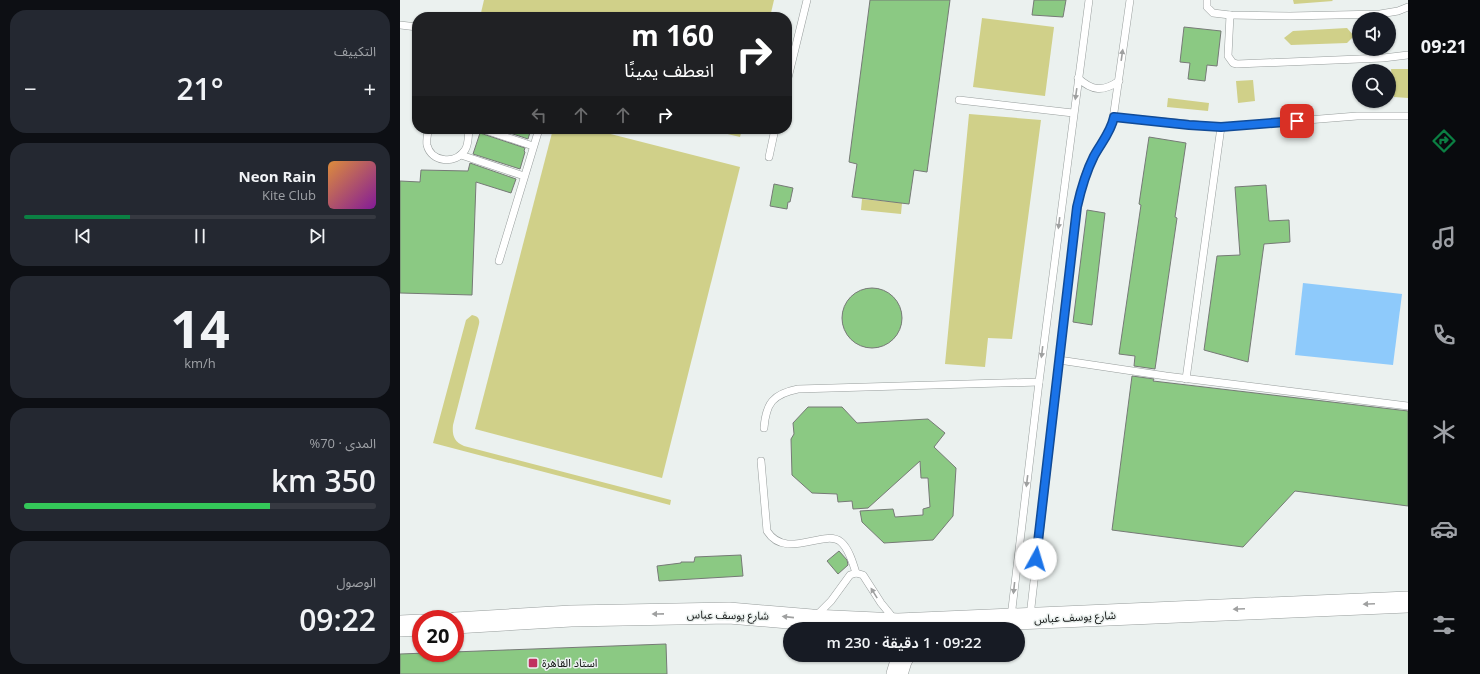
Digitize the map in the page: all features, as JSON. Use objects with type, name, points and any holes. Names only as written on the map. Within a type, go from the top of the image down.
[{"type":"main road","name":"شارع يوسف عباس","points":[[990,622],[1020,619],[1408,602]]},
{"type":"main road","name":"شارع يوسف عباس","points":[[464,622],[571,616],[729,612],[812,620],[855,622]]},
{"type":"main road","points":[[400,626],[412,625]]},
{"type":"main road","points":[[898,674],[901,662]]},
{"type":"lane","points":[[792,62],[807,0]]},
{"type":"lane","points":[[1020,619],[1039,382],[1073,112],[1089,0]]},
{"type":"lane","points":[[1020,619],[1059,360],[1077,207],[1086,173],[1109,133],[1114,117],[1130,0]]},
{"type":"lane","points":[[1207,0],[1207,6],[1212,12],[1230,15],[1290,16],[1380,14],[1398,11],[1408,7]]},
{"type":"lane","points":[[1230,15],[1228,56],[1233,63],[1237,64],[1383,58],[1408,55]]},
{"type":"lane","points":[[400,25],[412,26]]},
{"type":"lane","points":[[1078,78],[1084,84],[1098,89],[1111,86],[1119,81]]},
{"type":"lane","points":[[959,100],[1073,112]]},
{"type":"lane","points":[[1114,117],[1221,127],[1358,116],[1408,116]]},
{"type":"lane","points":[[1186,379],[1221,127]]},
{"type":"lane","points":[[428,134],[427,143],[429,149],[437,157],[449,160],[461,155],[467,144],[468,134]]},
{"type":"lane","points":[[497,134],[533,146]]},
{"type":"lane","points":[[499,261],[537,134]]},
{"type":"lane","points":[[769,157],[775,134]]},
{"type":"lane","points":[[461,155],[524,176]]},
{"type":"lane","points":[[1059,360],[1186,379],[1408,406]]},
{"type":"lane","points":[[764,428],[765,414],[772,401],[784,392],[798,389],[1039,382]]},
{"type":"lane","points":[[761,461],[767,531],[772,538],[778,542],[787,544],[829,539],[838,540],[847,549],[856,573]]},
{"type":"lane","points":[[812,620],[831,601],[850,575],[856,573],[863,575],[881,604],[896,622]]},
{"type":"shaded area","points":[[484,0],[774,0],[771,12],[481,12]]},
{"type":"shaded area","points":[[1293,0],[1332,0],[1333,1],[1294,4]]},
{"type":"shaded area","points":[[982,18],[1054,27],[1045,96],[973,87]]},
{"type":"shaded area","points":[[1347,28],[1352,34],[1352,38],[1347,43],[1291,45],[1284,38],[1293,31]]},
{"type":"shaded area","points":[[1396,69],[1408,69],[1408,98],[1396,97]]},
{"type":"shaded area","points":[[1253,80],[1255,101],[1238,103],[1236,81]]},
{"type":"shaded area","points":[[1168,98],[1209,103],[1208,111],[1167,107]]},
{"type":"shaded area","points":[[969,114],[1041,120],[1012,339],[988,338],[985,367],[945,364]]},
{"type":"shaded area","points":[[552,134],[611,134],[740,167],[662,478],[475,429]]},
{"type":"shaded area","points":[[728,134],[741,134],[740,137]]},
{"type":"shaded area","points":[[862,199],[902,203],[901,214],[861,210]]},
{"type":"shaded area","points":[[472,315],[479,319],[479,322],[453,425],[453,435],[458,442],[464,446],[671,500],[670,505],[433,443],[466,320]]},
{"type":"water","points":[[1303,283],[1402,294],[1393,365],[1295,355]]},
{"type":"building","points":[[870,0],[950,0],[927,172],[914,170],[909,204],[852,197],[857,164],[849,162]]},
{"type":"building","points":[[1034,0],[1066,0],[1063,17],[1032,15]]},
{"type":"building","points":[[1184,27],[1221,31],[1217,66],[1207,65],[1205,81],[1188,79],[1190,63],[1180,62]]},
{"type":"building","points":[[480,134],[525,148],[520,169],[473,154]]},
{"type":"building","points":[[513,134],[530,134],[528,139]]},
{"type":"building","points":[[1149,137],[1186,143],[1175,217],[1177,218],[1155,369],[1134,366],[1135,356],[1119,354],[1141,205],[1139,204]]},
{"type":"building","points":[[470,163],[516,179],[511,193],[476,182],[472,295],[400,293],[400,181],[420,182],[421,170],[468,171]]},
{"type":"building","points":[[774,184],[793,188],[787,209],[770,206]]},
{"type":"building","points":[[1266,185],[1269,221],[1289,220],[1290,242],[1264,244],[1248,362],[1204,350],[1217,256],[1240,255],[1235,187]]},
{"type":"building","points":[[1087,210],[1105,213],[1092,325],[1073,322]]},
{"type":"building","points":[[872,288],[888,293],[893,297],[897,302],[902,318],[897,334],[893,339],[888,343],[872,348],[856,343],[851,339],[847,334],[842,318],[847,302],[851,297],[856,293]]},
{"type":"building","points":[[1132,376],[1154,379],[1153,381],[1408,411],[1408,506],[1295,491],[1243,547],[1112,530]]},
{"type":"building","points":[[808,407],[842,407],[857,423],[928,419],[945,433],[934,447],[956,468],[953,516],[933,540],[884,543],[862,522],[860,511],[893,509],[895,517],[923,515],[923,509],[930,507],[928,478],[921,478],[920,461],[868,508],[853,509],[852,501],[838,502],[837,494],[812,493],[792,475],[791,439],[794,434],[793,423]]},
{"type":"building","points":[[839,551],[847,560],[848,565],[838,574],[827,561]]},
{"type":"building","points":[[741,555],[743,576],[659,581],[657,566],[681,562],[694,562],[695,557]]},
{"type":"building","name":"استاد القاهرة","points":[[666,644],[667,674],[400,674],[400,654],[412,654],[412,662],[464,662],[464,652]]},
{"type":"place","name":"استاد القاهرة","points":[[533,663]]},
{"type":"route","points":[[1036,559],[1077,207],[1086,173],[1109,133],[1114,117],[1221,127],[1297,121]]}]
